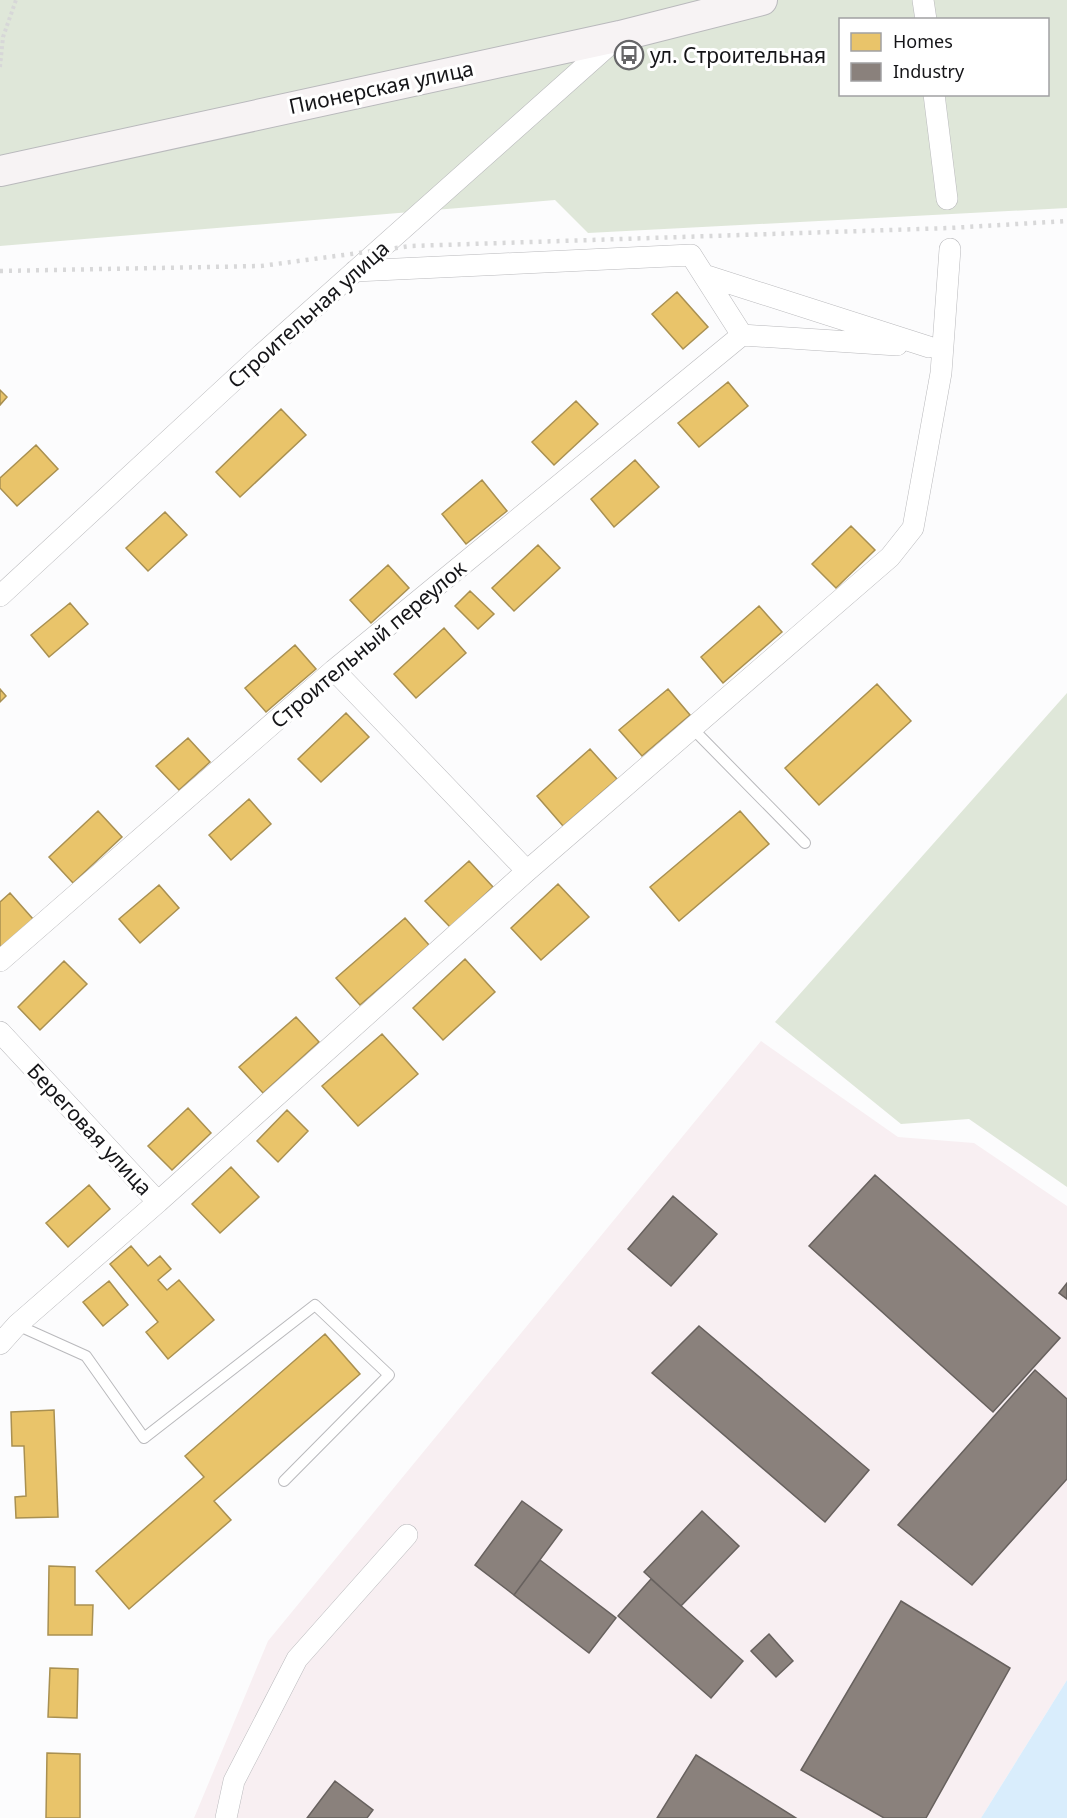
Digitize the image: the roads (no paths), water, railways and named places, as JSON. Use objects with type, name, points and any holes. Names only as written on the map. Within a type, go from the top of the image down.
[{"type":"street","name":"Пионерская улица","points":[[0,171],[620,36],[762,0]]},
{"type":"street","points":[[923,0],[926,18]]},
{"type":"street","name":"Строительная улица","points":[[0,596],[261,355],[620,36]]},
{"type":"street","points":[[934,96],[947,200]]},
{"type":"street","points":[[158,1202],[527,871],[890,557],[914,528],[941,374],[936,347],[950,249]]},
{"type":"street","points":[[355,271],[691,255],[742,335],[936,347]]},
{"type":"street","points":[[704,275],[936,347]]},
{"type":"street","name":"Строительный переулок","points":[[0,961],[334,670],[742,335]]},
{"type":"street","points":[[334,670],[527,871]]},
{"type":"street","name":"Береговая улица","points":[[0,1032],[158,1202],[17,1325],[0,1344]]},
{"type":"street","points":[[226,1818],[234,1781],[297,1659],[407,1535]]},
{"type":"lane","points":[[692,728],[805,843]]},
{"type":"lane","points":[[17,1325],[86,1356],[144,1438],[315,1305],[389,1375],[284,1480]]},
{"type":"water","points":[[1067,1680],[1067,1818],[981,1818]]},
{"type":"railway","points":[[0,271],[261,266],[411,246],[950,228],[1067,221]]},
{"type":"place","name":"ул. Строительная","points":[[629,55]]}]
